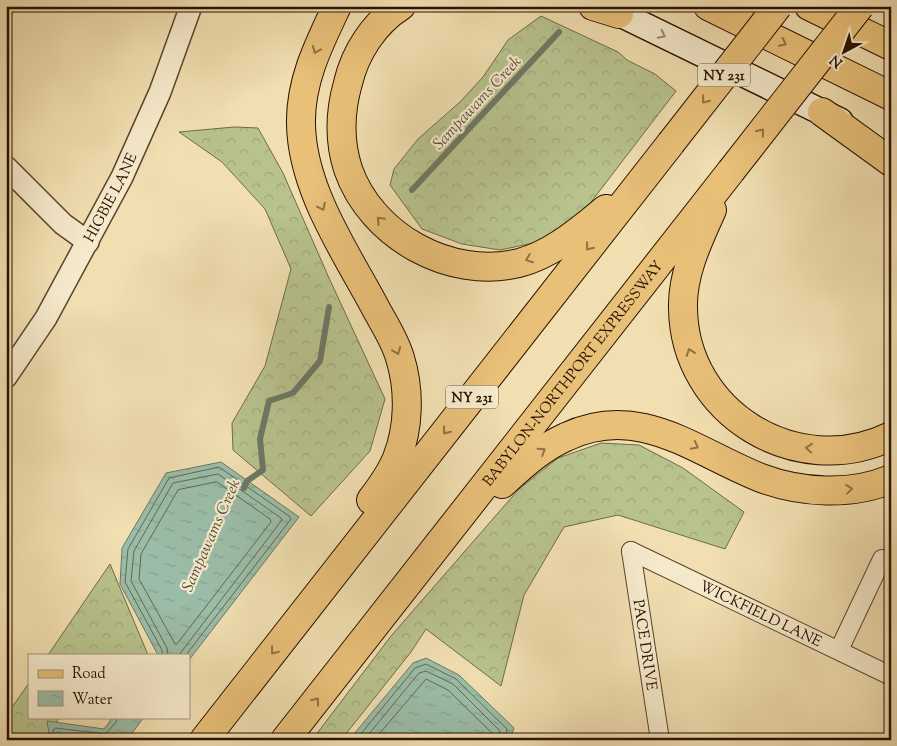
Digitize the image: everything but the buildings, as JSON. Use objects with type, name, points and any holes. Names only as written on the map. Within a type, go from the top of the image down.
[{"type":"main road","points":[[304,613],[357,519],[379,490],[397,460],[406,415],[406,386],[398,351],[322,208],[309,176],[305,160],[300,124],[306,77],[316,49],[337,6]]},
{"type":"main road","points":[[401,6],[374,31],[356,59],[345,94],[341,131],[348,168],[354,184],[376,216],[404,240],[432,256],[466,264],[502,266],[520,262],[563,242],[640,182]]},
{"type":"main road","points":[[708,6],[891,96]]},
{"type":"main road","name":"NY 231","points":[[204,740],[778,6]]},
{"type":"main road","points":[[809,6],[891,46]]},
{"type":"main road","name":"BABYLON-NORTHPORT EXPRESSWAY","points":[[286,740],[860,6]]},
{"type":"main road","points":[[605,9],[891,146]]},
{"type":"main road","points":[[822,112],[891,162]]},
{"type":"main road","points":[[731,170],[694,252],[684,290],[683,308],[687,347],[704,381],[714,396],[729,412],[756,431],[782,443],[802,448],[843,449],[861,447],[891,436]]},
{"type":"main road","points":[[441,542],[535,455],[565,437],[600,426],[634,425],[667,434],[761,478],[802,489],[845,489],[891,479]]},
{"type":"street","name":"HIGBIE LANE","points":[[6,377],[46,318],[122,177],[148,121],[175,54],[191,6]]},
{"type":"street","points":[[6,167],[63,224],[88,242]]},
{"type":"street","name":"WICKFIELD LANE","points":[[631,551],[891,676]]},
{"type":"street","name":"PACE DRIVE","points":[[631,551],[660,740]]},
{"type":"street","points":[[838,650],[882,559]]},
{"type":"green space","points":[[541,16],[618,52],[627,60],[655,74],[676,91],[582,214],[561,236],[500,250],[462,244],[422,229],[390,185],[394,169],[418,139],[460,102],[483,77],[508,40]]},
{"type":"green space","points":[[234,127],[258,128],[283,173],[385,399],[370,451],[311,516],[233,450],[232,423],[265,366],[291,269],[265,209],[222,162],[179,132]]},
{"type":"green space","points":[[601,443],[639,445],[683,468],[744,512],[725,549],[618,515],[564,527],[524,595],[501,686],[426,629],[411,652],[341,740],[312,740],[391,636],[519,489],[558,458]]},
{"type":"green space","points":[[110,564],[148,654],[49,654]]},
{"type":"green space","points":[[28,684],[28,718],[59,718],[44,740],[6,740],[6,716]]},
{"type":"water","points":[[221,462],[299,517],[190,659],[190,654],[157,654],[120,584],[122,548],[166,473]]},
{"type":"water","points":[[426,658],[459,675],[514,728],[510,740],[349,740],[413,663]]},
{"type":"water","points":[[112,718],[143,718],[127,740],[50,740],[47,721],[104,729]]},
{"type":"waterway","name":"Sampawams Creek","points":[[412,190],[559,32]]},
{"type":"waterway","name":"Sampawams Creek","points":[[244,488],[247,481],[263,470],[260,439],[269,401],[293,393],[320,361],[329,307]]}]
